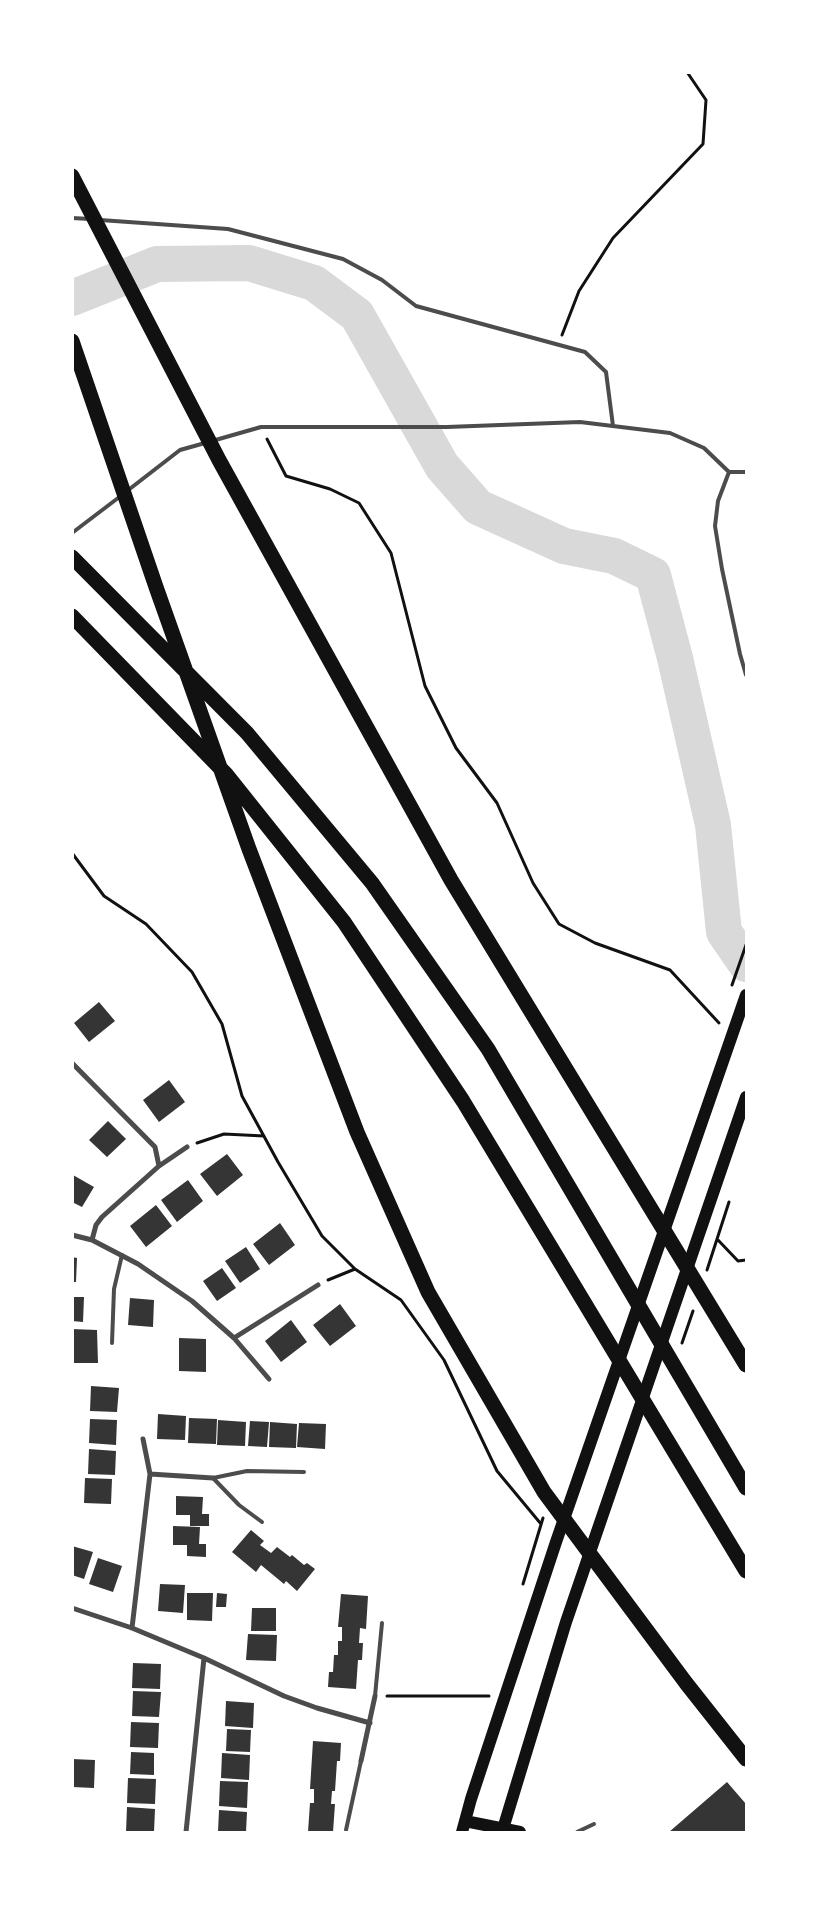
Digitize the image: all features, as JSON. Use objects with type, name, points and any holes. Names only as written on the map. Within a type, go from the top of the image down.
[{"type":"highway","points":[[72,176],[219,460],[450,880],[746,1365]]},
{"type":"highway","points":[[72,341],[156,587],[249,849],[356,1132],[428,1292],[544,1492],[686,1683],[746,1759]]},
{"type":"highway","points":[[72,557],[247,733],[372,883],[488,1049],[746,1488]]},
{"type":"highway","points":[[72,616],[226,774],[344,922],[463,1101],[746,1571]]},
{"type":"main road","points":[[520,1832],[464,1827],[556,1542],[746,994]]},
{"type":"main road","points":[[502,1830],[566,1622],[746,1097]]},
{"type":"street","points":[[72,1063],[155,1147],[159,1166]]},
{"type":"street","points":[[92,1240],[96,1225],[102,1217],[159,1166],[187,1147]]},
{"type":"street","points":[[72,1235],[92,1240],[122,1255],[192,1301],[234,1338],[269,1379]]},
{"type":"street","points":[[234,1338],[318,1285]]},
{"type":"street","points":[[132,1628],[150,1474],[144,1439]]},
{"type":"street","points":[[150,1474],[214,1478]]},
{"type":"street","points":[[72,1608],[132,1628],[204,1658],[284,1696],[317,1708],[370,1723]]},
{"type":"street","points":[[186,1832],[204,1658]]},
{"type":"street","points":[[361,1761],[376,1696]]},
{"type":"lane","points":[[72,218],[228,229],[269,239],[343,259],[382,280],[416,306],[585,352],[606,372],[613,426]]},
{"type":"lane","points":[[72,533],[180,450],[260,427],[448,428],[580,422],[670,433],[704,448],[729,472],[746,472]]},
{"type":"lane","points":[[729,472],[718,501],[715,526],[734,626],[746,675]]},
{"type":"lane","points":[[112,1343],[114,1289],[122,1255]]},
{"type":"lane","points":[[262,1522],[239,1506],[214,1478],[247,1471],[304,1472]]},
{"type":"lane","points":[[376,1696],[382,1623]]},
{"type":"lane","points":[[346,1830],[361,1761]]},
{"type":"lane","points":[[577,1832],[594,1824]]},
{"type":"path","points":[[559,345],[578,291],[614,238],[703,144],[706,100],[687,72]]},
{"type":"path","points":[[260,427],[286,476],[330,489],[359,503],[391,553],[425,686],[456,748],[497,803],[533,883],[559,924],[594,943],[670,970],[723,1028]]},
{"type":"path","points":[[72,853],[104,896],[146,924],[192,972],[222,1024],[242,1096],[322,1236],[355,1269],[401,1300],[444,1360],[498,1471],[556,1542]]},
{"type":"path","points":[[187,1147],[224,1134],[265,1136]]},
{"type":"path","points":[[718,1240],[738,1262],[746,1260]]},
{"type":"path","points":[[318,1285],[355,1269]]},
{"type":"path","points":[[376,1696],[489,1696]]},
{"type":"building","points":[[99,1002],[115,1021],[89,1042],[74,1023]]},
{"type":"building","points":[[169,1080],[185,1102],[159,1122],[143,1100]]},
{"type":"building","points":[[108,1121],[126,1139],[107,1157],[89,1140]]},
{"type":"building","points":[[227,1154],[243,1175],[217,1196],[200,1174]]},
{"type":"building","points":[[73,1175],[94,1187],[82,1207],[72,1202]]},
{"type":"building","points":[[188,1180],[203,1201],[177,1222],[161,1200]]},
{"type":"building","points":[[156,1205],[172,1226],[146,1247],[130,1226]]},
{"type":"building","points":[[280,1223],[295,1245],[269,1265],[253,1244]]},
{"type":"building","points":[[246,1247],[260,1269],[240,1283],[225,1261]]},
{"type":"building","points":[[72,1257],[77,1258],[76,1282],[72,1282]]},
{"type":"building","points":[[222,1268],[236,1288],[217,1301],[203,1281]]},
{"type":"building","points":[[72,1297],[84,1297],[83,1322],[72,1321]]},
{"type":"building","points":[[130,1298],[154,1300],[153,1327],[128,1325]]},
{"type":"building","points":[[340,1304],[356,1326],[330,1346],[313,1325]]},
{"type":"building","points":[[291,1320],[307,1342],[281,1362],[265,1341]]},
{"type":"building","points":[[72,1329],[97,1330],[98,1363],[72,1363]]},
{"type":"building","points":[[179,1338],[206,1339],[206,1372],[179,1371]]},
{"type":"building","points":[[91,1386],[119,1388],[117,1412],[90,1411]]},
{"type":"building","points":[[158,1414],[186,1416],[185,1440],[157,1439]]},
{"type":"building","points":[[189,1418],[217,1419],[216,1444],[188,1443]]},
{"type":"building","points":[[90,1419],[117,1420],[116,1445],[89,1443]]},
{"type":"building","points":[[218,1420],[246,1422],[245,1446],[217,1445]]},
{"type":"building","points":[[250,1421],[269,1422],[267,1447],[248,1446]]},
{"type":"building","points":[[270,1422],[297,1424],[296,1448],[269,1447]]},
{"type":"building","points":[[299,1423],[326,1424],[325,1449],[297,1447]]},
{"type":"building","points":[[89,1449],[116,1451],[115,1475],[88,1474]]},
{"type":"building","points":[[85,1478],[112,1479],[111,1504],[84,1503]]},
{"type":"building","points":[[176,1496],[203,1497],[202,1514],[209,1514],[209,1526],[190,1526],[190,1515],[176,1515]]},
{"type":"building","points":[[173,1526],[200,1527],[199,1544],[206,1544],[206,1557],[187,1556],[187,1545],[173,1545]]},
{"type":"building","points":[[251,1530],[264,1541],[260,1545],[271,1553],[277,1547],[290,1557],[292,1555],[304,1565],[307,1563],[315,1569],[297,1591],[286,1581],[284,1584],[261,1565],[256,1572],[232,1552]]},
{"type":"building","points":[[72,1546],[93,1552],[84,1579],[72,1575]]},
{"type":"building","points":[[98,1558],[122,1566],[113,1592],[89,1584]]},
{"type":"building","points":[[160,1584],[185,1585],[183,1613],[158,1611]]},
{"type":"building","points":[[187,1593],[213,1593],[212,1621],[187,1620]]},
{"type":"building","points":[[217,1593],[227,1594],[226,1607],[216,1607]]},
{"type":"building","points":[[341,1594],[368,1596],[366,1629],[360,1628],[359,1643],[363,1643],[362,1660],[358,1660],[356,1689],[328,1687],[329,1672],[333,1672],[334,1655],[338,1655],[338,1641],[342,1641],[342,1627],[338,1627]]},
{"type":"building","points":[[252,1608],[276,1608],[276,1631],[251,1631]]},
{"type":"building","points":[[248,1634],[277,1635],[276,1661],[246,1660]]},
{"type":"building","points":[[133,1663],[161,1664],[160,1689],[132,1688]]},
{"type":"building","points":[[133,1691],[161,1692],[159,1717],[132,1716]]},
{"type":"building","points":[[226,1701],[254,1703],[253,1728],[225,1726]]},
{"type":"building","points":[[131,1722],[159,1723],[158,1748],[130,1747]]},
{"type":"building","points":[[227,1729],[251,1730],[250,1752],[226,1751]]},
{"type":"building","points":[[313,1741],[341,1743],[340,1761],[337,1761],[335,1791],[332,1791],[331,1804],[335,1804],[333,1832],[308,1832],[310,1803],[314,1803],[314,1789],[310,1789]]},
{"type":"building","points":[[131,1752],[154,1753],[154,1775],[130,1774]]},
{"type":"building","points":[[222,1753],[250,1755],[249,1780],[221,1778]]},
{"type":"building","points":[[72,1759],[95,1760],[94,1788],[72,1787]]},
{"type":"building","points":[[128,1778],[156,1779],[155,1804],[127,1803]]},
{"type":"building","points":[[220,1781],[248,1782],[247,1808],[219,1806]]},
{"type":"building","points":[[727,1782],[746,1804],[746,1832],[669,1832]]},
{"type":"building","points":[[127,1807],[155,1809],[154,1832],[126,1832]]},
{"type":"building","points":[[219,1810],[247,1812],[246,1832],[218,1832]]},
{"type":"waterway","points":[[72,298],[157,264],[249,263],[314,283],[357,315],[442,466],[478,507],[564,546],[614,556],[653,575],[675,658],[713,825],[724,932],[746,964]]}]
